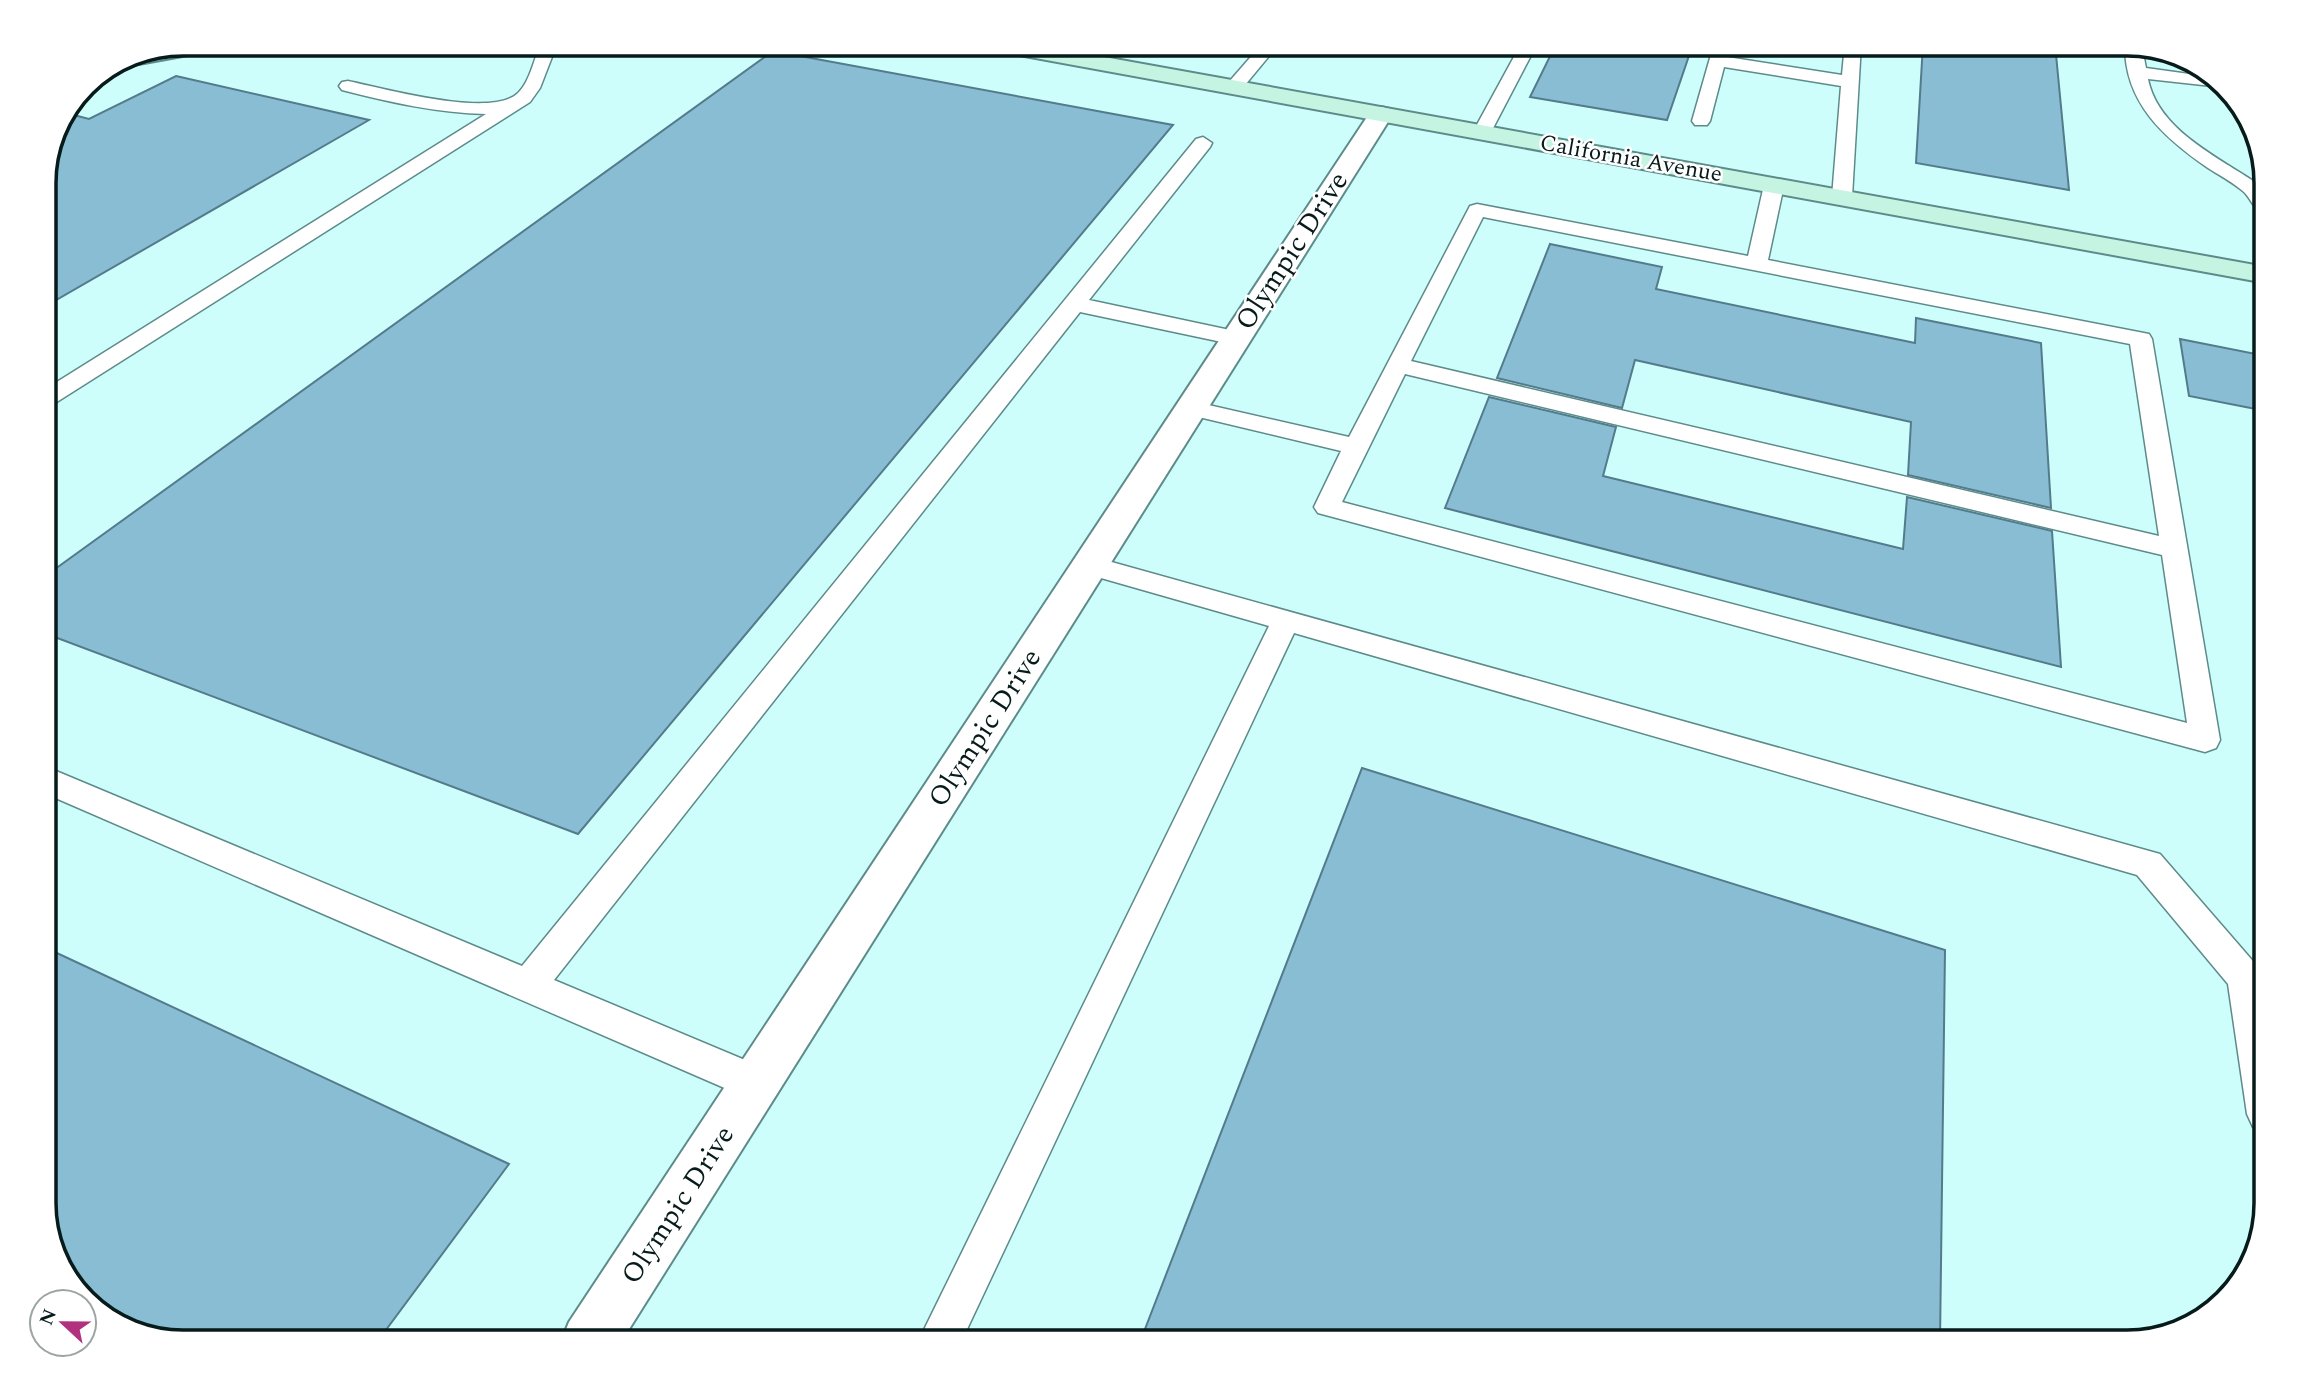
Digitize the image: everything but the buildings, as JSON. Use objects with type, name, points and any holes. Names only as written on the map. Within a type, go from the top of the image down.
[{"type":"main road","name":"California Avenue","points":[[1063,56],[2254,273]]},
{"type":"street","name":"Olympic Drive","points":[[597,1330],[1381,114]]},
{"type":"lane","points":[[56,392],[526,97],[544,56]]},
{"type":"lane","points":[[1234,87],[1261,56]]},
{"type":"lane","points":[[1482,132],[1523,56]]},
{"type":"lane","points":[[1702,121],[1718,56]]},
{"type":"lane","points":[[1733,56],[1850,82]]},
{"type":"lane","points":[[1842,197],[1852,56]]},
{"type":"lane","points":[[2135,57],[2142,92],[2163,123],[2180,140],[2254,192]]},
{"type":"lane","points":[[2138,72],[2202,81]]},
{"type":"lane","points":[[348,86],[461,109],[487,110],[513,105]]},
{"type":"lane","points":[[529,984],[1203,143]]},
{"type":"lane","points":[[1756,264],[1774,185]]},
{"type":"lane","points":[[1477,210],[1756,264],[2141,339],[2204,740],[1327,506],[1477,210]]},
{"type":"lane","points":[[1074,304],[1236,338]]},
{"type":"lane","points":[[1398,365],[2175,549]]},
{"type":"lane","points":[[1191,408],[1356,447]]},
{"type":"lane","points":[[1090,565],[2148,864],[2245,978],[2254,1036]]},
{"type":"lane","points":[[945,1330],[1286,620]]},
{"type":"lane","points":[[56,784],[757,1083]]}]
